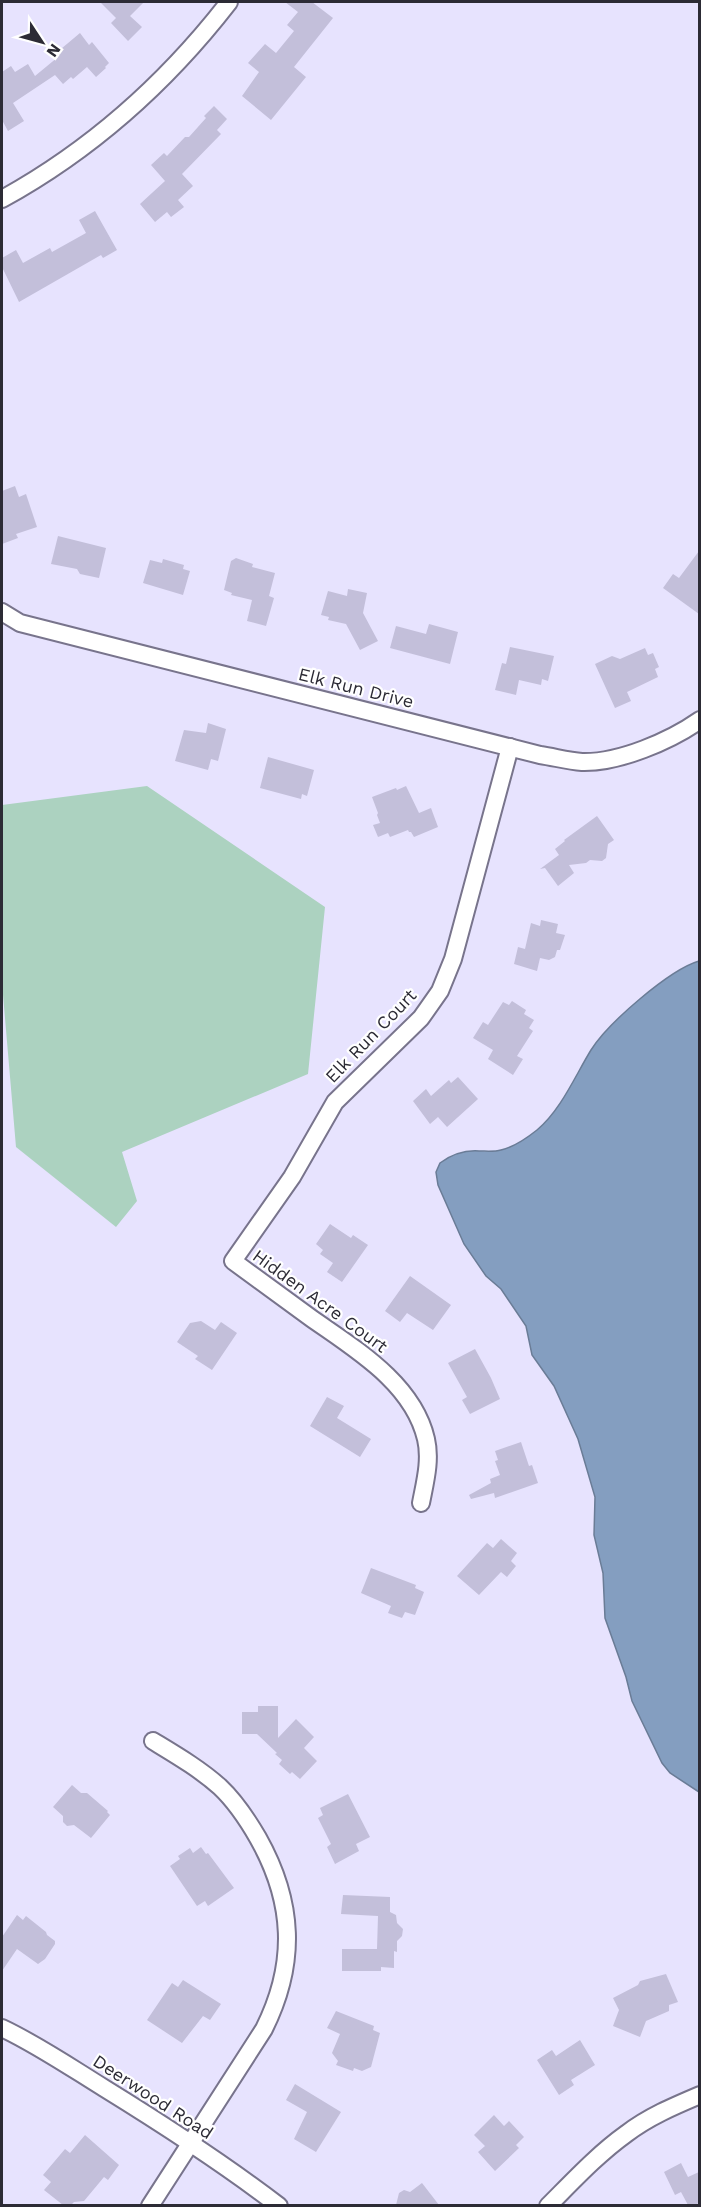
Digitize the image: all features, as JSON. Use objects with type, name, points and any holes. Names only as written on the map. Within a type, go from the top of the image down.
[{"type":"street","points":[[2,198],[75,153],[111,125],[159,82],[229,2]]},
{"type":"street","name":"Elk Run Drive","points":[[2,612],[20,623],[540,755],[583,762],[601,760],[639,750],[673,737],[699,720]]},
{"type":"street","name":"Elk Run Court","points":[[233,1261],[292,1177],[335,1102],[421,1018],[440,991],[453,959],[510,747]]},
{"type":"street","name":"Hidden Acre Court","points":[[233,1261],[366,1357],[392,1380],[414,1408],[426,1439],[428,1466],[421,1503]]},
{"type":"street","points":[[150,2205],[264,2030],[276,2006],[288,1940],[284,1900],[272,1863],[243,1812],[221,1788],[153,1741]]},
{"type":"street","name":"Deerwood Road","points":[[2,2028],[62,2061],[191,2144],[279,2205]]},
{"type":"street","points":[[548,2205],[627,2133],[664,2111],[699,2096]]},
{"type":"green space","points":[[147,786],[325,907],[308,1074],[122,1152],[137,1201],[116,1227],[16,1147],[2,983],[2,805]]},
{"type":"water","points":[[700,961],[699,1792],[670,1773],[662,1763],[632,1701],[605,1618],[603,1573],[594,1535],[595,1497],[578,1439],[554,1386],[532,1355],[526,1326],[501,1289],[486,1276],[464,1244],[438,1185],[436,1172],[440,1163],[453,1155],[469,1151],[506,1149],[537,1130],[553,1113],[591,1050],[611,1026],[656,986],[686,966]]},
{"type":"building","points":[[100,2],[144,2],[130,16],[142,27],[128,41],[111,23],[116,18]]},
{"type":"building","points":[[285,2],[312,2],[333,18],[294,67],[306,77],[271,120],[242,96],[259,72],[248,63],[265,44],[276,53],[294,31],[287,25],[298,12]]},
{"type":"building","points":[[80,33],[89,45],[92,42],[109,63],[106,68],[96,77],[87,67],[63,84],[55,75],[13,103],[24,121],[8,131],[2,120],[2,72],[11,66],[15,72],[28,64],[35,76],[58,57],[55,54]]},
{"type":"building","points":[[214,106],[227,119],[217,130],[221,134],[182,174],[193,186],[178,200],[184,207],[171,217],[167,212],[155,222],[140,204],[165,181],[151,165],[164,153],[167,156],[185,137],[189,137]]},
{"type":"building","points":[[95,211],[117,250],[103,258],[101,255],[19,302],[2,267],[2,258],[16,250],[23,263],[50,248],[52,252],[86,233],[79,220]]},
{"type":"building","points":[[15,486],[19,497],[26,494],[37,527],[16,534],[18,538],[2,544],[2,491]]},
{"type":"building","points":[[58,536],[106,548],[99,578],[80,574],[77,569],[51,564]]},
{"type":"building","points":[[699,551],[699,614],[663,588],[673,574],[679,578]]},
{"type":"building","points":[[236,558],[253,564],[252,567],[275,573],[269,596],[274,598],[266,626],[247,621],[252,600],[231,595],[232,593],[224,590],[231,561]]},
{"type":"building","points":[[163,559],[184,565],[183,569],[190,571],[183,595],[143,583],[150,560],[162,563]]},
{"type":"building","points":[[348,589],[367,593],[363,613],[378,641],[360,650],[346,624],[328,620],[329,617],[321,615],[328,591],[347,596]]},
{"type":"building","points":[[429,624],[458,632],[450,664],[390,648],[396,626],[426,634]]},
{"type":"building","points":[[510,647],[554,656],[548,681],[542,679],[541,685],[519,680],[516,695],[495,690],[502,663],[506,664]]},
{"type":"building","points":[[645,648],[648,655],[653,653],[659,667],[655,669],[658,677],[627,692],[631,701],[615,708],[595,664],[612,656],[620,659]]},
{"type":"building","points":[[208,723],[226,729],[218,761],[211,759],[208,770],[175,761],[184,730],[206,733]]},
{"type":"building","points":[[268,757],[314,770],[307,796],[302,794],[301,799],[260,788]]},
{"type":"building","points":[[406,786],[419,813],[431,808],[438,827],[414,837],[408,830],[390,837],[388,833],[378,837],[373,825],[380,823],[372,797]]},
{"type":"building","points":[[597,816],[614,840],[608,844],[606,858],[602,861],[590,860],[586,863],[569,865],[574,873],[558,886],[545,868],[540,869],[559,855],[555,849],[564,840]]},
{"type":"building","points":[[541,920],[558,924],[556,933],[565,935],[560,950],[557,950],[555,957],[549,960],[540,958],[537,971],[514,964],[518,947],[525,949],[531,923],[540,926]]},
{"type":"building","points":[[512,1001],[526,1010],[524,1014],[534,1020],[529,1028],[533,1031],[517,1056],[523,1059],[513,1075],[488,1059],[493,1050],[473,1038],[483,1022],[488,1025],[503,1002],[509,1005]]},
{"type":"building","points":[[458,1077],[478,1099],[447,1127],[438,1117],[430,1124],[413,1101],[426,1089],[431,1096],[449,1080],[451,1083]]},
{"type":"building","points":[[330,1224],[351,1238],[353,1235],[368,1245],[342,1282],[327,1272],[333,1263],[320,1254],[323,1250],[316,1244]]},
{"type":"building","points":[[410,1276],[451,1305],[433,1330],[407,1313],[400,1322],[385,1311]]},
{"type":"building","points":[[201,1321],[215,1330],[221,1322],[237,1333],[212,1370],[195,1359],[198,1356],[177,1342],[190,1323]]},
{"type":"building","points":[[475,1349],[500,1399],[470,1414],[462,1400],[467,1397],[448,1363]]},
{"type":"building","points":[[327,1397],[344,1406],[337,1418],[371,1439],[360,1457],[310,1426]]},
{"type":"building","points":[[521,1442],[529,1466],[532,1465],[538,1483],[495,1498],[494,1493],[471,1499],[469,1495],[491,1483],[490,1479],[500,1475],[495,1461],[498,1460],[495,1451]]},
{"type":"building","points":[[501,1539],[517,1553],[511,1561],[516,1566],[507,1577],[501,1572],[479,1595],[457,1576],[487,1543],[493,1548]]},
{"type":"building","points":[[371,1568],[416,1585],[415,1588],[424,1592],[415,1615],[405,1612],[402,1618],[388,1613],[391,1606],[361,1593]]},
{"type":"building","points":[[258,1706],[278,1706],[278,1738],[296,1719],[314,1737],[304,1748],[317,1761],[300,1779],[279,1764],[282,1760],[275,1754],[277,1753],[257,1734],[242,1734],[242,1712],[258,1712]]},
{"type":"building","points":[[72,1785],[81,1793],[87,1793],[110,1815],[91,1838],[74,1825],[67,1826],[63,1822],[63,1816],[53,1807]]},
{"type":"building","points":[[348,1794],[370,1837],[356,1844],[359,1851],[335,1864],[327,1847],[331,1844],[318,1818],[323,1815],[320,1808]]},
{"type":"building","points":[[201,1847],[234,1888],[208,1906],[205,1901],[197,1906],[170,1866],[180,1859],[178,1856],[190,1848],[193,1853]]},
{"type":"building","points":[[343,1895],[390,1897],[390,1912],[396,1915],[397,1923],[403,1929],[402,1936],[397,1941],[397,1952],[394,1951],[394,1968],[381,1967],[381,1971],[342,1971],[342,1949],[377,1949],[378,1916],[341,1914]]},
{"type":"building","points":[[17,1915],[23,1920],[26,1916],[46,1932],[55,1944],[45,1959],[38,1964],[17,1949],[2,1971],[2,1937]]},
{"type":"building","points":[[666,1974],[678,2002],[669,2005],[669,2011],[646,2021],[640,2037],[613,2026],[619,2010],[613,1998],[638,1985],[640,1981]]},
{"type":"building","points":[[183,1980],[221,2004],[210,2020],[203,2016],[182,2043],[147,2020],[172,1983],[178,1987]]},
{"type":"building","points":[[336,2011],[374,2026],[373,2030],[380,2033],[371,2067],[362,2071],[354,2068],[353,2071],[336,2065],[338,2061],[332,2053],[340,2034],[327,2028]]},
{"type":"building","points":[[580,2040],[595,2065],[571,2080],[574,2085],[559,2095],[537,2060],[552,2050],[556,2056]]},
{"type":"building","points":[[295,2084],[341,2112],[316,2152],[294,2139],[307,2112],[286,2100]]},
{"type":"building","points":[[494,2115],[504,2126],[509,2121],[524,2137],[516,2145],[519,2148],[495,2171],[478,2152],[485,2146],[474,2135]]},
{"type":"building","points":[[85,2135],[119,2165],[108,2180],[104,2177],[84,2201],[63,2205],[44,2190],[51,2182],[43,2175],[65,2149],[70,2153]]},
{"type":"building","points":[[681,2163],[688,2177],[699,2172],[699,2203],[695,2205],[688,2205],[681,2192],[675,2195],[664,2172]]},
{"type":"building","points":[[422,2183],[439,2205],[396,2205],[399,2193],[404,2190],[410,2192]]}]
